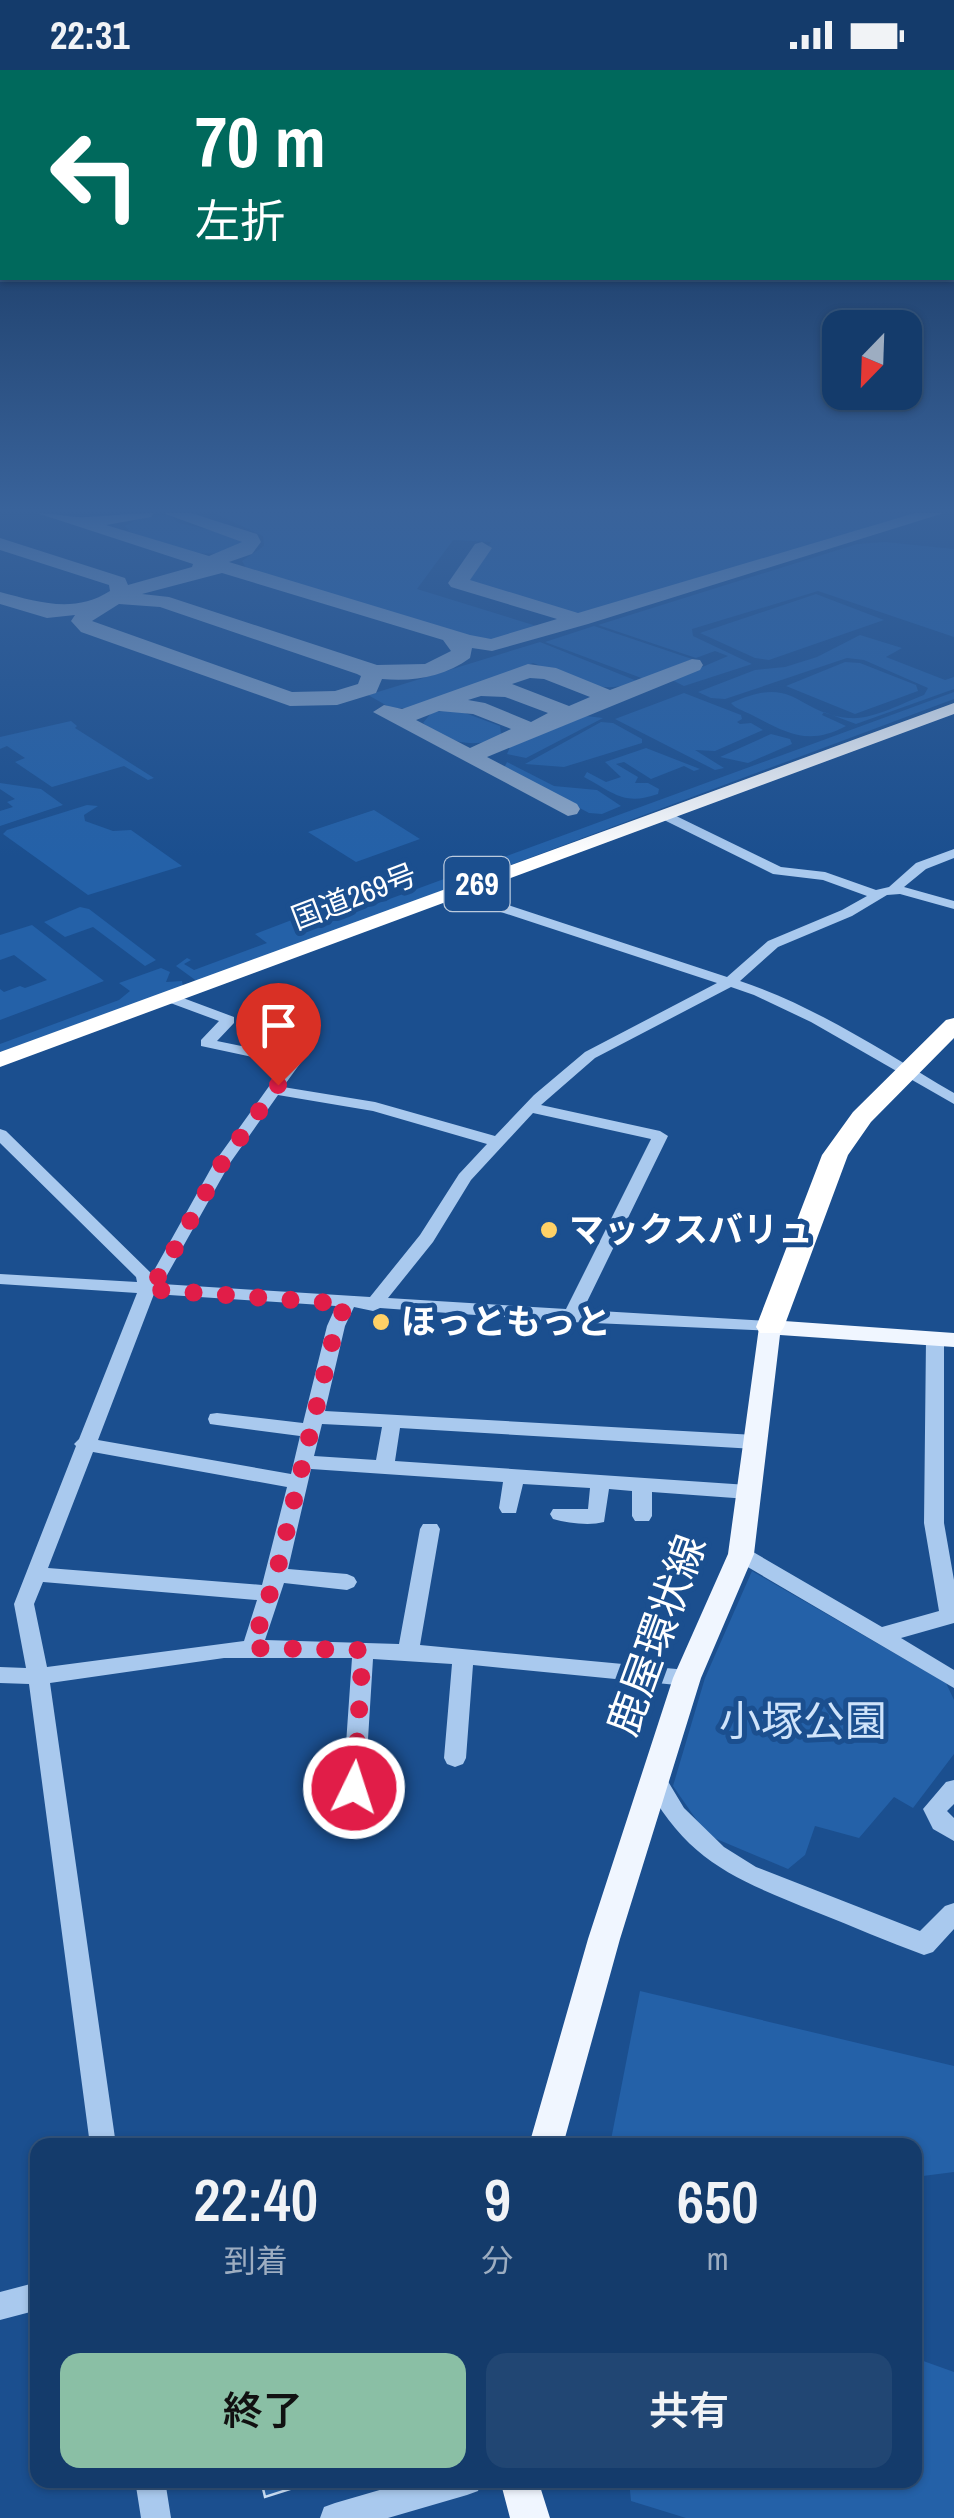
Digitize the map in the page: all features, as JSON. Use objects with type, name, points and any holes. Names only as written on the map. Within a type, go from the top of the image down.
[{"type":"highway","name":"国道269号","points":[[0,1060],[954,708]]},
{"type":"highway","points":[[770,1328],[836,1155],[862,1117],[954,1024]]},
{"type":"main road","points":[[770,1328],[945,1340]]},
{"type":"main road","name":"鹿屋環状線","points":[[548,2138],[604,1939],[687,1678],[740,1554],[770,1328]]},
{"type":"main road","points":[[521,2488],[530,2518]]},
{"type":"street","points":[[666,816],[778,871],[826,876],[877,895]]},
{"type":"street","points":[[373,1305],[427,1238],[465,1177],[531,1108],[590,1055],[730,982],[773,944],[847,913],[894,889],[921,866],[954,853]]},
{"type":"street","points":[[894,889],[954,905]]},
{"type":"street","points":[[454,892],[730,982],[816,1019],[952,1103]]},
{"type":"street","points":[[102,2138],[39,1678],[24,1604],[146,1289],[161,1274],[222,1163],[294,1061],[206,1043],[229,1020],[170,998]]},
{"type":"street","points":[[275,1090],[375,1107],[498,1142]]},
{"type":"street","points":[[531,1108],[660,1136],[571,1316]]},
{"type":"street","points":[[0,1134],[144,1275],[146,1289]]},
{"type":"street","points":[[0,1279],[770,1328]]},
{"type":"street","points":[[252,1648],[314,1424],[336,1326],[346,1304]]},
{"type":"street","points":[[880,1636],[952,1616],[934,1522],[945,1340]]},
{"type":"street","points":[[216,1419],[314,1424],[392,1421],[755,1442]]},
{"type":"street","points":[[384,1468],[392,1421]]},
{"type":"street","points":[[84,1444],[301,1472],[384,1468],[748,1492]]},
{"type":"street","points":[[509,1508],[514,1476]]},
{"type":"street","points":[[560,1514],[598,1517],[600,1482]]},
{"type":"street","points":[[642,1485],[642,1516]]},
{"type":"street","points":[[408,1652],[430,1529]]},
{"type":"street","points":[[740,1554],[954,1680]]},
{"type":"street","points":[[35,1574],[272,1584],[348,1582]]},
{"type":"street","points":[[0,1675],[39,1678],[252,1648],[408,1652],[687,1678]]},
{"type":"street","points":[[354,1788],[363,1650]]},
{"type":"street","points":[[455,1758],[462,1657]]},
{"type":"street","points":[[655,1780],[676,1814],[716,1854],[748,1874],[924,1944],[954,1913]]},
{"type":"street","points":[[954,1789],[935,1810],[941,1822],[954,1831]]},
{"type":"street","points":[[0,2306],[30,2298]]},
{"type":"street","points":[[151,2488],[156,2518]]},
{"type":"street","points":[[334,2518],[439,2488]]},
{"type":"green space","points":[[435,627],[543,628],[500,640],[466,637]]},
{"type":"green space","points":[[598,627],[692,659],[644,679],[545,642]]},
{"type":"green space","points":[[605,627],[698,627],[692,629],[693,636],[752,664],[684,686],[672,680],[728,656],[715,651],[696,658]]},
{"type":"green space","points":[[717,627],[863,627],[769,660],[755,658],[700,633]]},
{"type":"green space","points":[[925,627],[954,627],[954,637]]},
{"type":"green space","points":[[860,635],[902,648],[886,657],[945,680],[954,677],[954,689],[856,724],[831,715],[858,718],[877,714],[924,695],[928,688],[864,660],[847,658],[725,699],[698,692],[755,670],[785,667],[817,657]]},
{"type":"green space","points":[[540,642],[637,681],[624,686],[597,686],[533,663],[412,708],[391,708],[368,695]]},
{"type":"green space","points":[[845,662],[860,663],[916,685],[918,691],[855,714],[786,686]]},
{"type":"green space","points":[[954,692],[954,699],[198,982],[176,966],[187,958],[191,960],[184,964],[194,970],[267,943],[255,934],[297,918],[335,919]]},
{"type":"green space","points":[[684,693],[741,715],[737,722],[740,724],[751,723],[763,730],[715,751],[695,750],[724,768],[715,770],[615,719]]},
{"type":"green space","points":[[783,693],[824,712],[822,715],[846,726],[819,736],[796,735],[731,703],[753,695]]},
{"type":"green space","points":[[457,710],[500,726],[501,734],[482,742],[461,742],[440,735],[423,723],[432,712]]},
{"type":"green space","points":[[586,716],[603,718],[526,758],[507,754],[510,747]]},
{"type":"green space","points":[[71,721],[75,728],[154,778],[148,780],[124,766],[52,787],[15,762],[25,758],[7,746],[0,749],[0,737]]},
{"type":"green space","points":[[601,722],[613,723],[642,739],[642,743],[564,767],[525,764]]},
{"type":"green space","points":[[771,734],[790,739],[792,744],[748,763],[720,757]]},
{"type":"green space","points":[[646,748],[700,769],[694,771],[684,766],[651,779],[624,762],[616,764],[638,777],[635,783],[648,783],[659,789],[658,794],[636,799],[620,796],[584,777],[587,772],[606,782],[621,777],[605,762]]},
{"type":"green space","points":[[507,762],[554,786],[597,790],[621,806],[602,814],[589,813],[504,768]]},
{"type":"green space","points":[[0,783],[41,789],[63,805],[0,826],[0,811],[13,807],[7,802],[15,799],[0,789]]},
{"type":"green space","points":[[87,805],[98,806],[84,815],[85,821],[113,831],[131,830],[182,866],[88,895],[3,834]]},
{"type":"green space","points":[[374,810],[420,839],[356,862],[308,832]]},
{"type":"green space","points":[[80,907],[89,909],[156,960],[145,966],[93,927],[65,937],[44,922]]},
{"type":"green space","points":[[32,925],[104,981],[0,1020],[0,989],[4,992],[25,988],[47,980],[14,955],[0,960],[0,935]]},
{"type":"green space","points":[[161,968],[170,972],[166,982],[182,981],[183,986],[0,1052],[0,1044],[119,1000],[130,991],[119,983]]},
{"type":"green space","name":"小塚公園","points":[[752,1571],[946,1683],[954,1700],[954,1754],[913,1808],[894,1797],[859,1838],[815,1826],[805,1855],[788,1869],[707,1835],[673,1786],[705,1678]]},
{"type":"green space","points":[[640,1991],[954,2066],[954,2172],[922,2176],[922,2138],[611,2138]]},
{"type":"green space","points":[[922,2361],[954,2372],[954,2518],[686,2518],[631,2501],[630,2488],[922,2488]]},
{"type":"building","points":[[263,2488],[293,2488],[265,2497]]},
{"type":"taxiway","points":[[87,627],[290,699],[337,698],[368,688],[372,674],[365,669]]},
{"type":"taxiway","points":[[240,627],[365,669]]},
{"type":"taxiway","points":[[422,627],[492,645],[552,627]]},
{"type":"taxiway","points":[[365,669],[416,673],[441,666],[462,653],[461,646],[451,637]]},
{"type":"taxiway","points":[[599,702],[692,665]]},
{"type":"taxiway","points":[[390,715],[404,716],[528,671],[548,673],[602,694],[599,702]]},
{"type":"taxiway","points":[[479,689],[508,690],[560,710],[556,720]]},
{"type":"taxiway","points":[[556,720],[599,702]]},
{"type":"taxiway","points":[[442,705],[477,708],[521,725],[524,729],[517,736]]},
{"type":"taxiway","points":[[384,712],[390,715]]},
{"type":"taxiway","points":[[390,715],[568,809]]},
{"type":"taxiway","points":[[474,759],[479,752],[556,720]]},
{"type":"place","name":"マックスバリュ","points":[[549,1230]]},
{"type":"place","name":"ほっともっと","points":[[381,1322]]},
{"type":"route","points":[[278,1085],[222,1163],[161,1274],[146,1289],[346,1304],[336,1326],[276,1575],[252,1648],[363,1650],[354,1788]]}]
